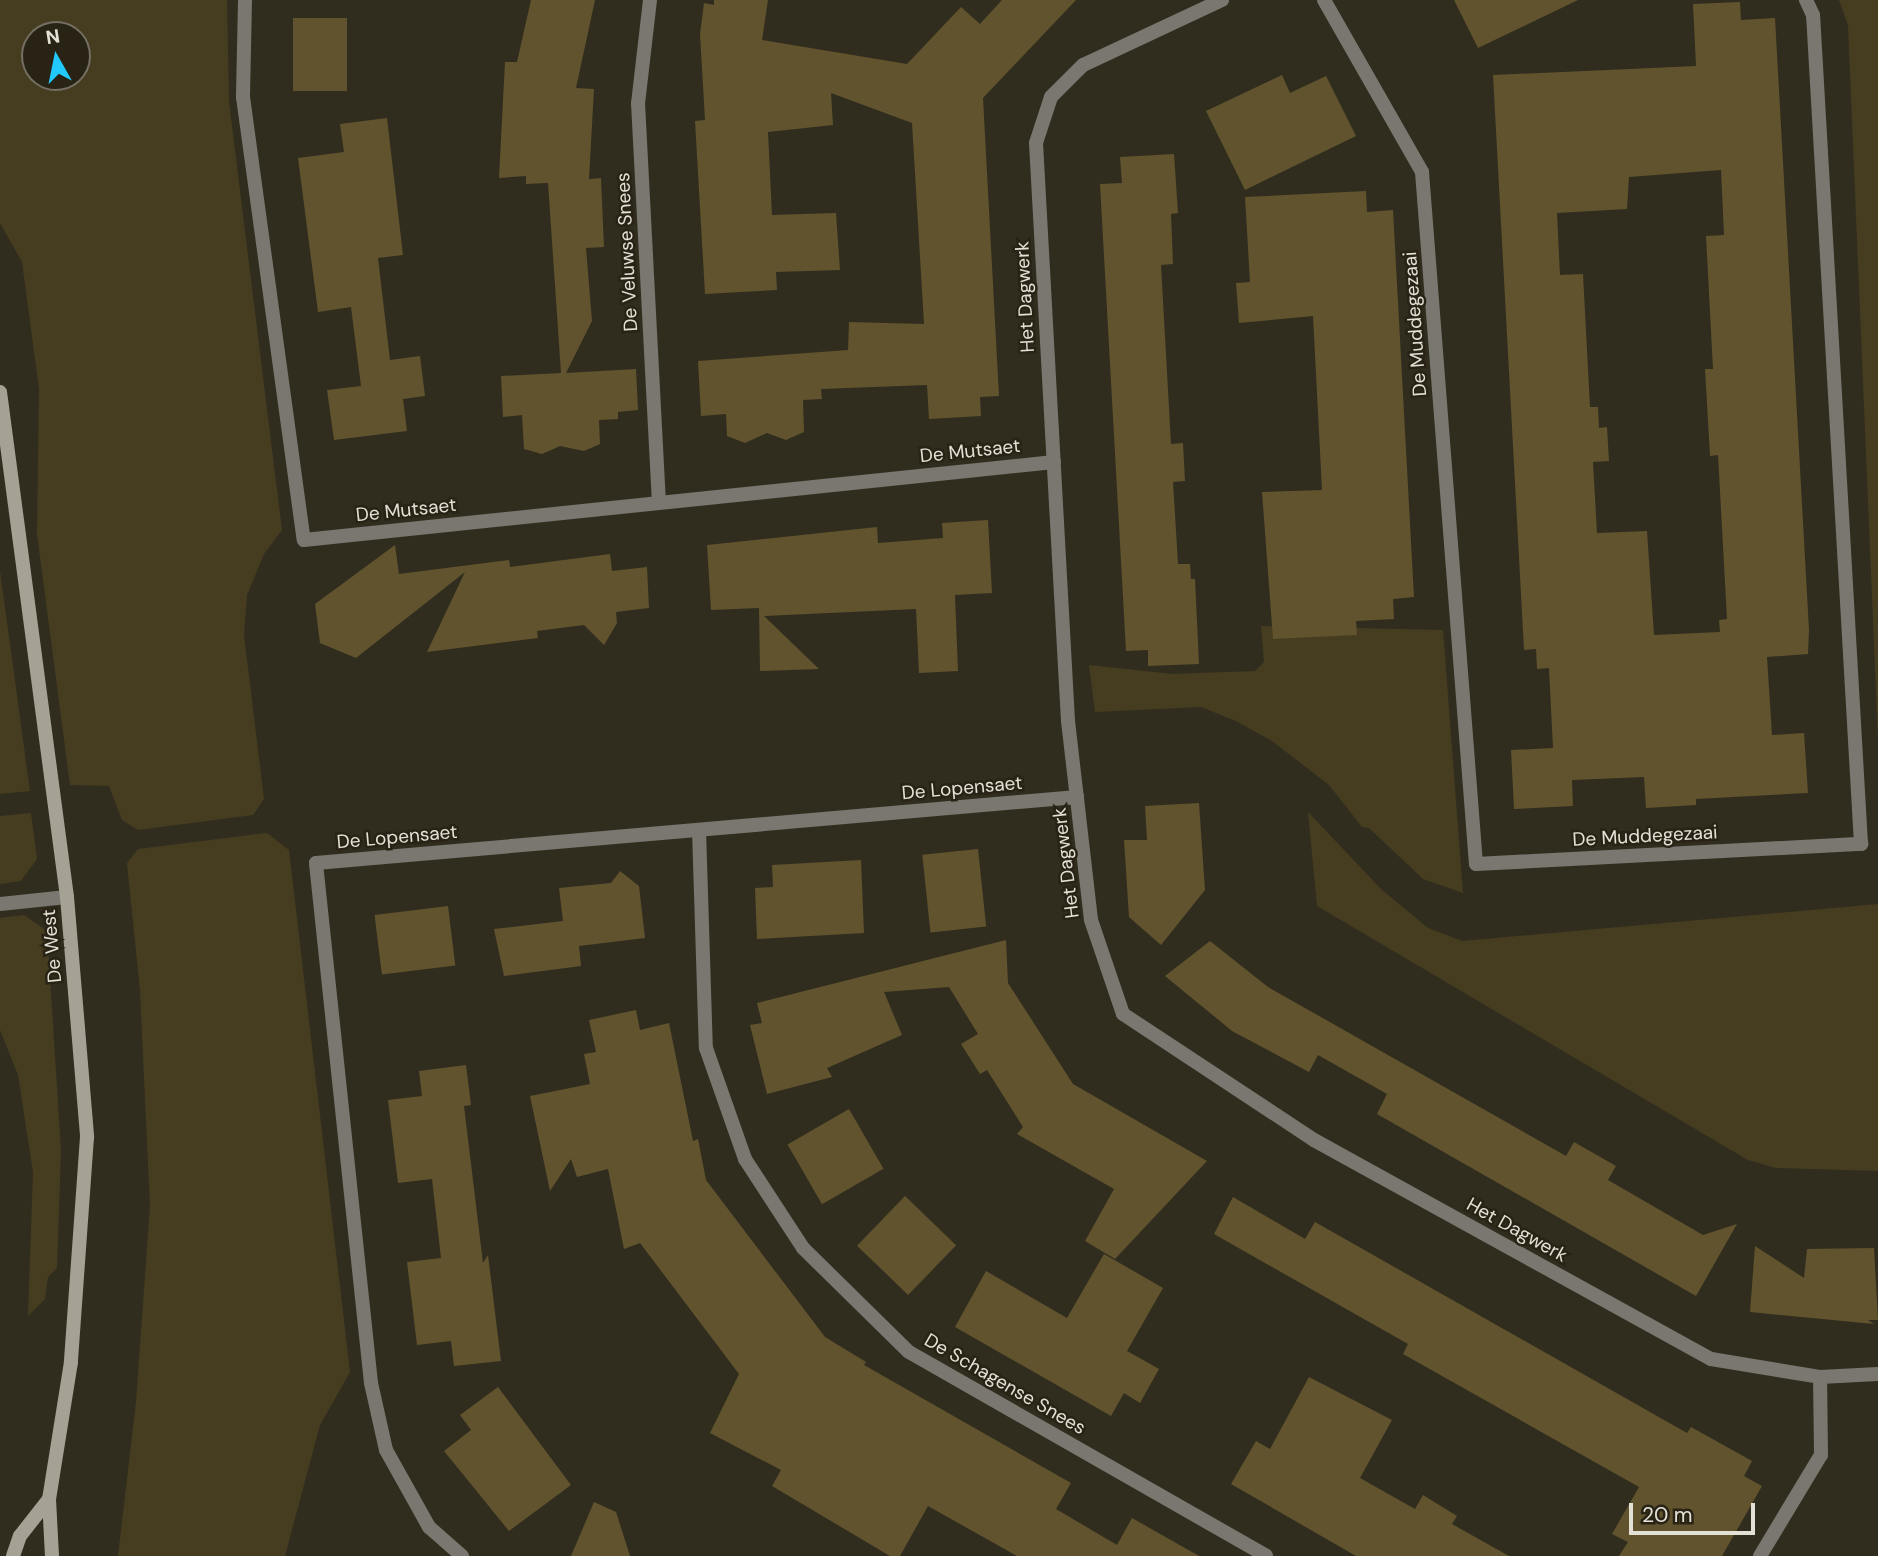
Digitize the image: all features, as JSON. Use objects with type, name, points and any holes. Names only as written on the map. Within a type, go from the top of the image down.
[{"type":"main road","name":"De West","points":[[0,392],[67,897],[87,1137],[71,1362],[49,1499],[52,1556]]},
{"type":"main road","name":"De West","points":[[13,1556],[20,1536],[49,1499]]},
{"type":"street","name":"De Mutsaet","points":[[244,0],[243,97],[304,540],[1054,462]]},
{"type":"street","name":"De Veluwse Snees","points":[[650,0],[638,103],[659,502]]},
{"type":"street","name":"Het Dagwerk","points":[[1222,0],[1083,65],[1051,97],[1036,143],[1077,797],[1091,920],[1123,1014],[1314,1140],[1711,1359],[1820,1377],[1878,1374]]},
{"type":"street","name":"De Muddegezaai","points":[[1324,0],[1422,172],[1476,864],[1861,844],[1813,15],[1806,0]]},
{"type":"street","name":"De Lopensaet","points":[[462,1556],[429,1527],[386,1450],[371,1383],[316,863],[1077,797]]},
{"type":"street","name":"De Schagense Snees","points":[[699,830],[706,1048],[746,1159],[803,1248],[909,1352],[1266,1556]]},
{"type":"street","points":[[0,904],[67,897]]},
{"type":"street","points":[[1760,1556],[1821,1455],[1820,1377]]},
{"type":"shaded area","points":[[0,0],[227,0],[229,102],[282,530],[264,554],[247,595],[244,635],[264,799],[253,815],[138,830],[122,820],[109,786],[70,785],[37,534],[39,389],[22,262],[0,223]]},
{"type":"shaded area","points":[[1839,0],[1878,0],[1878,740],[1848,25]]},
{"type":"shaded area","points":[[0,571],[30,791],[0,794]]},
{"type":"shaded area","points":[[1261,626],[1443,630],[1463,893],[1423,879],[1369,828],[1362,827],[1329,785],[1272,741],[1236,721],[1201,707],[1095,712],[1089,665],[1173,674],[1255,671],[1264,662]]},
{"type":"shaded area","points":[[1308,812],[1382,890],[1428,928],[1462,941],[1878,904],[1878,1171],[1776,1168],[1748,1160],[1317,906]]},
{"type":"shaded area","points":[[31,813],[37,859],[21,881],[0,884],[0,816]]},
{"type":"shaded area","points":[[267,833],[289,850],[350,1372],[320,1425],[285,1556],[118,1556],[136,1402],[150,1206],[140,991],[127,863],[138,849]]},
{"type":"shaded area","points":[[24,915],[47,931],[61,1150],[57,1268],[48,1277],[45,1299],[28,1316],[33,1172],[18,1075],[0,1030],[0,918]]},
{"type":"building","points":[[531,0],[595,0],[576,88],[594,89],[589,179],[601,178],[604,247],[586,248],[592,321],[566,373],[636,369],[638,410],[618,412],[618,419],[599,420],[600,444],[584,451],[560,446],[542,454],[524,449],[522,415],[503,417],[501,376],[561,373],[548,183],[526,184],[526,176],[499,178],[505,62],[517,62]]},
{"type":"building","points":[[714,0],[768,0],[762,40],[907,64],[961,7],[980,24],[1002,0],[1076,0],[983,98],[999,396],[980,397],[981,416],[929,419],[927,385],[821,389],[822,399],[803,400],[804,432],[786,440],[767,433],[745,443],[727,436],[726,414],[701,416],[698,361],[848,350],[849,322],[924,324],[912,123],[831,93],[833,125],[768,132],[772,215],[836,213],[840,270],[776,272],[777,290],[705,294],[695,121],[705,120],[700,34],[704,3],[714,5]]},
{"type":"building","points":[[1454,0],[1578,0],[1478,48]]},
{"type":"building","points":[[1740,2],[1741,20],[1775,18],[1809,630],[1808,654],[1767,657],[1772,735],[1804,733],[1808,793],[1696,799],[1696,805],[1646,808],[1644,777],[1572,780],[1573,806],[1514,809],[1511,750],[1553,748],[1549,668],[1537,669],[1536,649],[1524,650],[1493,75],[1696,66],[1693,4]],"holes":[[[1721,170],[1724,235],[1706,236],[1713,369],[1705,369],[1710,456],[1718,455],[1727,619],[1719,620],[1720,632],[1654,635],[1647,531],[1597,533],[1593,462],[1609,461],[1607,427],[1599,428],[1598,407],[1590,407],[1583,274],[1560,275],[1557,213],[1627,209],[1629,177]]]},
{"type":"building","points":[[293,18],[347,18],[347,91],[293,91]]},
{"type":"building","points":[[1282,75],[1290,93],[1326,76],[1356,136],[1245,190],[1206,111]]},
{"type":"building","points":[[387,118],[403,255],[378,258],[390,360],[420,356],[425,396],[403,399],[407,431],[334,440],[327,390],[361,386],[351,307],[318,312],[298,158],[344,152],[340,124]]},
{"type":"building","points":[[1174,154],[1178,213],[1171,214],[1173,264],[1161,265],[1171,444],[1183,443],[1185,481],[1173,482],[1178,564],[1190,564],[1191,579],[1195,579],[1199,664],[1148,666],[1148,650],[1126,651],[1100,184],[1122,183],[1120,157]]},
{"type":"building","points":[[1366,191],[1367,212],[1393,210],[1414,597],[1393,599],[1394,619],[1356,621],[1357,635],[1273,639],[1262,492],[1322,490],[1313,316],[1239,323],[1236,283],[1250,282],[1245,197]]},
{"type":"building","points":[[988,520],[992,593],[955,595],[958,671],[919,673],[916,609],[764,616],[819,669],[760,671],[759,608],[711,610],[707,545],[877,527],[878,543],[943,538],[942,523]]},
{"type":"building","points":[[395,545],[399,574],[509,560],[510,567],[610,554],[612,571],[647,567],[649,608],[616,612],[617,623],[604,645],[584,625],[537,631],[538,638],[427,652],[465,572],[356,658],[320,643],[315,604]]},
{"type":"building","points":[[1199,803],[1205,890],[1161,945],[1129,917],[1124,840],[1147,840],[1145,806]]},
{"type":"building","points":[[978,849],[986,927],[930,932],[922,855]]},
{"type":"building","points":[[861,860],[864,933],[757,939],[755,888],[773,887],[772,865]]},
{"type":"building","points":[[620,871],[639,886],[645,938],[579,946],[581,966],[504,976],[494,929],[563,921],[559,888],[611,883]]},
{"type":"building","points":[[448,906],[455,966],[382,975],[375,915]]},
{"type":"building","points":[[1006,940],[1008,983],[1073,1084],[1207,1161],[1115,1259],[1085,1241],[1114,1189],[1017,1134],[1023,1127],[987,1070],[980,1074],[961,1044],[978,1034],[949,987],[884,992],[902,1035],[827,1068],[832,1077],[767,1094],[750,1025],[762,1023],[757,1003]]},
{"type":"building","points":[[1210,941],[1268,987],[1566,1156],[1574,1142],[1616,1166],[1608,1180],[1703,1235],[1737,1224],[1696,1296],[1377,1114],[1387,1094],[1318,1055],[1309,1072],[1232,1031],[1165,976]]},
{"type":"building","points":[[636,1010],[640,1030],[669,1023],[693,1141],[698,1139],[706,1180],[825,1337],[866,1362],[864,1365],[1071,1483],[1056,1509],[1117,1545],[1132,1518],[1199,1556],[1017,1556],[928,1506],[900,1556],[890,1556],[772,1486],[781,1470],[710,1433],[739,1374],[640,1243],[624,1249],[608,1169],[577,1177],[571,1159],[550,1191],[530,1096],[590,1084],[584,1054],[596,1052],[589,1020]]},
{"type":"building","points":[[466,1065],[471,1105],[464,1106],[483,1263],[488,1255],[501,1361],[454,1366],[451,1341],[417,1345],[407,1262],[441,1258],[432,1179],[398,1183],[388,1100],[422,1096],[419,1071]]},
{"type":"building","points":[[849,1109],[884,1169],[822,1204],[788,1144]]},
{"type":"building","points":[[905,1196],[956,1245],[908,1295],[857,1246]]},
{"type":"building","points":[[1233,1197],[1305,1239],[1315,1222],[1687,1433],[1691,1427],[1752,1461],[1744,1476],[1762,1486],[1722,1556],[1619,1556],[1628,1542],[1612,1534],[1639,1487],[1403,1354],[1408,1344],[1214,1234]]},
{"type":"building","points":[[1755,1246],[1804,1278],[1807,1249],[1874,1248],[1878,1320],[1868,1320],[1874,1324],[1750,1312]]},
{"type":"building","points":[[1104,1254],[1163,1288],[1127,1351],[1159,1369],[1140,1403],[1124,1393],[1111,1416],[955,1327],[986,1271],[1067,1318]]},
{"type":"building","points":[[1309,1377],[1392,1420],[1360,1478],[1415,1509],[1423,1495],[1457,1516],[1452,1524],[1509,1556],[1356,1556],[1231,1484],[1256,1441],[1270,1449]]},
{"type":"building","points":[[498,1387],[571,1485],[509,1531],[444,1451],[471,1430],[460,1415]]},
{"type":"building","points":[[594,1502],[616,1512],[630,1556],[571,1556]]}]
